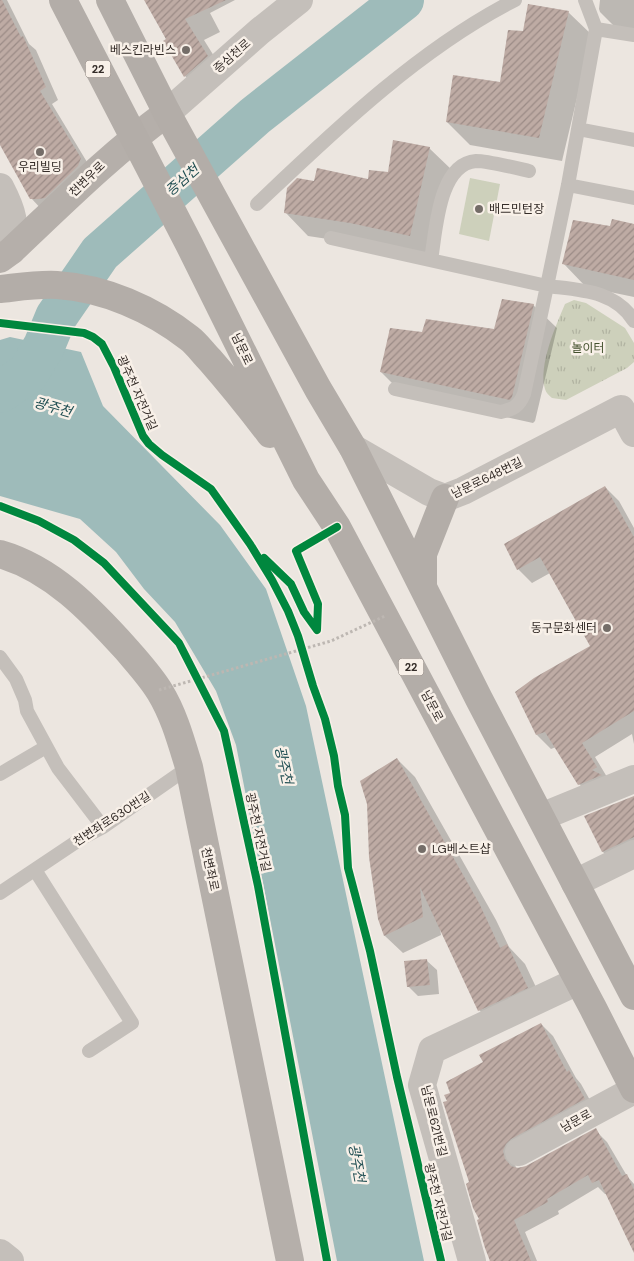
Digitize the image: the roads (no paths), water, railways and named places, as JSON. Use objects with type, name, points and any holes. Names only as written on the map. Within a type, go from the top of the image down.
[{"type":"main road","name":"22","points":[[63,0],[134,137]]},
{"type":"main road","points":[[110,0],[167,113],[318,389],[353,448],[634,996]]},
{"type":"main road","name":"천변우로","points":[[6,255],[108,158],[167,113]]},
{"type":"main road","name":"남문로","points":[[134,137],[306,480],[337,527],[385,616],[634,1090]]},
{"type":"main road","points":[[0,289],[36,285],[81,288],[143,309],[190,339],[246,404],[306,480]]},
{"type":"main road","points":[[423,587],[423,554],[445,498]]},
{"type":"main road","name":"천변좌로","points":[[0,554],[13,558],[41,572],[66,590],[111,633],[159,690],[169,709],[189,767],[290,1261]]},
{"type":"street","name":"증심천로","points":[[167,113],[299,0]]},
{"type":"street","name":"천변우로","points":[[0,187],[12,210],[14,228],[6,255]]},
{"type":"street","name":"남문로648번길","points":[[353,448],[429,492],[445,498],[628,421]]},
{"type":"street","points":[[541,817],[634,779]]},
{"type":"street","points":[[575,883],[634,854]]},
{"type":"street","name":"남문로621번길","points":[[472,1261],[422,1085],[432,1050],[578,981]]},
{"type":"street","name":"남문로","points":[[519,1152],[634,1090]]},
{"type":"street","points":[[0,1253],[10,1261]]},
{"type":"lane","points":[[257,204],[349,117],[422,60],[483,16],[515,0]]},
{"type":"lane","points":[[395,389],[501,412],[512,410],[520,404],[524,394],[568,185],[596,29],[584,0]]},
{"type":"lane","points":[[596,29],[634,35]]},
{"type":"lane","points":[[578,129],[634,140]]},
{"type":"lane","points":[[432,260],[442,198],[446,183],[455,172],[464,164],[476,161],[529,170]]},
{"type":"lane","points":[[568,185],[634,198]]},
{"type":"lane","points":[[332,238],[547,286],[592,292],[610,298],[628,311],[634,321]]},
{"type":"lane","points":[[0,657],[16,679],[25,700],[27,711],[58,768],[103,827]]},
{"type":"lane","points":[[0,774],[46,747]]},
{"type":"lane","name":"천변좌로630번길","points":[[0,893],[82,838],[103,827],[189,767]]},
{"type":"lane","points":[[35,870],[132,1024],[89,1051]]},
{"type":"water","name":"광주천","points":[[10,337],[81,352],[103,406],[220,525],[266,589],[306,706],[424,1261],[337,1261],[236,745],[216,691],[175,622],[144,589],[116,552],[80,519],[0,496],[0,340]]},
{"type":"waterway","name":"증심천","points":[[0,392],[28,373],[44,346],[56,317],[100,253],[255,116],[403,0]]},
{"type":"place","name":"베스킨라빈스","points":[[186,50]]},
{"type":"place","name":"우리빌딩","points":[[40,152]]},
{"type":"place","name":"배드민턴장","points":[[479,209]]},
{"type":"place","name":"동구문화센터","points":[[607,628]]},
{"type":"place","name":"LG베스트샵","points":[[422,849]]},
{"type":"park label","name":"놀이터","points":[[588,348]]}]
